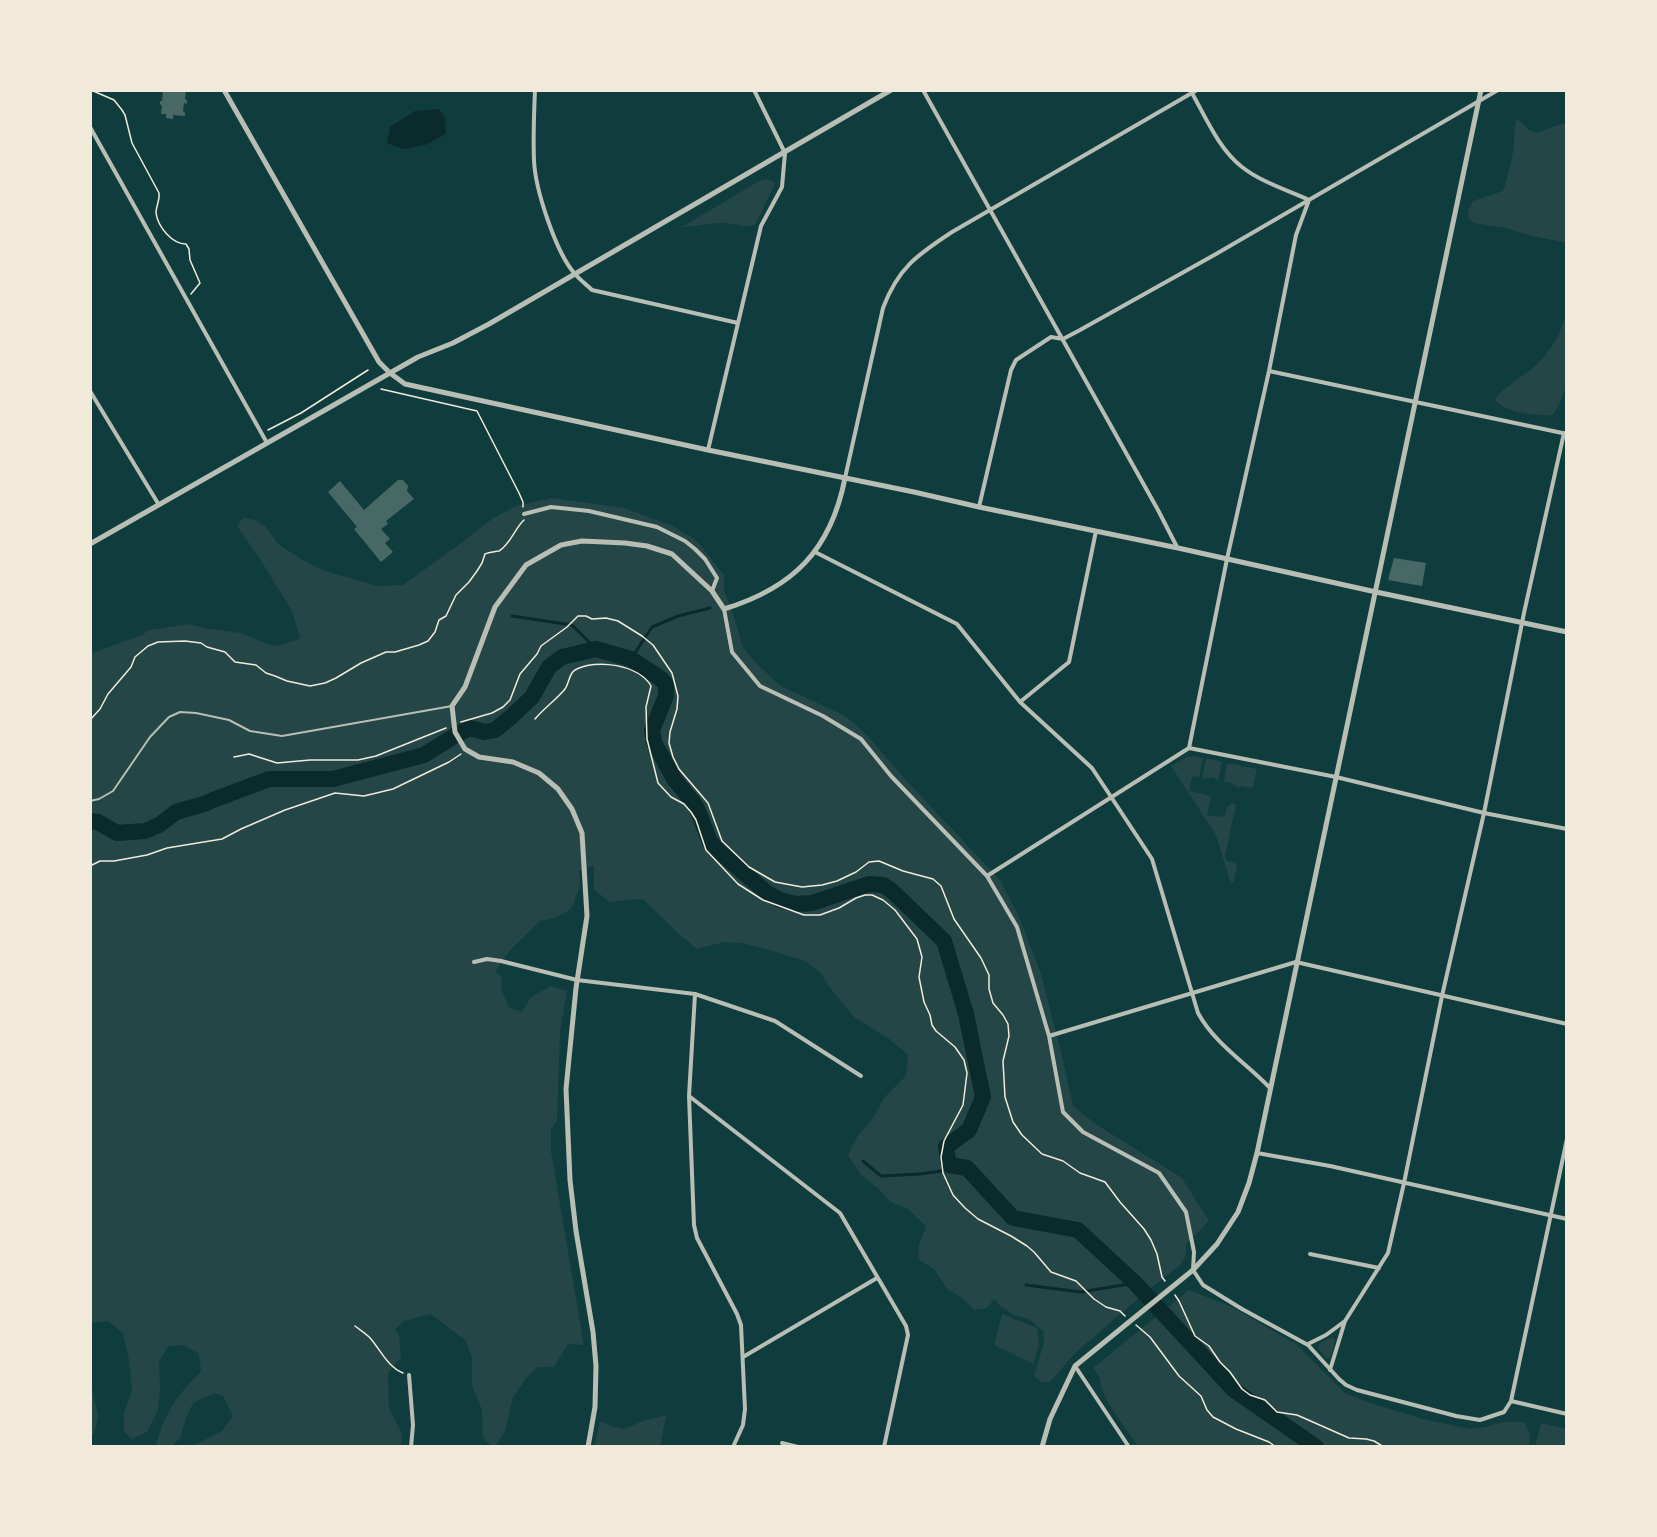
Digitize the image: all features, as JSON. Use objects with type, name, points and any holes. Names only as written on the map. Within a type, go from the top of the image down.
[{"type":"street","points":[[224,90],[379,362],[405,384],[1567,632]]},
{"type":"street","points":[[535,90],[534,161],[537,184],[554,235],[567,264],[575,274],[592,290],[738,323]]},
{"type":"street","points":[[708,450],[761,226],[782,188],[785,153],[754,90]]},
{"type":"street","points":[[90,544],[418,357],[453,343],[489,324],[891,90]]},
{"type":"street","points":[[923,90],[1178,548]]},
{"type":"street","points":[[724,609],[747,602],[774,589],[787,579],[815,552],[833,520],[842,494],[883,308],[891,289],[905,269],[924,250],[1197,90]]},
{"type":"street","points":[[1042,1447],[1050,1419],[1075,1366],[1193,1270],[1217,1244],[1238,1212],[1249,1183],[1481,90]]},
{"type":"street","points":[[979,507],[1008,382],[1016,360],[1051,337],[1062,339],[1216,254],[1498,90]]},
{"type":"street","points":[[1192,93],[1219,141],[1231,157],[1256,176],[1309,200]]},
{"type":"street","points":[[90,127],[267,443]]},
{"type":"street","points":[[1189,748],[1296,235],[1309,200]]},
{"type":"street","points":[[1269,371],[1565,434],[1522,622],[1484,813],[1442,996],[1388,1253],[1345,1321],[1330,1370]]},
{"type":"street","points":[[90,391],[159,505]]},
{"type":"street","points":[[524,514],[551,507],[589,511],[657,528],[685,541],[705,559],[717,578],[712,591]]},
{"type":"street","points":[[1020,702],[1069,662],[1096,531]]},
{"type":"street","points":[[588,1447],[595,1407],[596,1366],[571,1189],[566,1089],[577,980],[587,916],[582,833],[572,809],[558,789],[539,773],[513,762],[479,757],[464,746],[455,732],[452,709],[465,687],[495,607],[526,564],[561,545],[582,541],[647,546],[672,554],[712,591],[724,609],[732,652],[760,687],[823,716],[861,739],[891,776],[987,876],[1017,927],[1049,1036],[1063,1112],[1083,1132],[1159,1173],[1186,1212],[1194,1252],[1193,1270],[1203,1285],[1308,1345],[1346,1385],[1357,1390],[1472,1419],[1480,1420],[1504,1412],[1511,1401],[1567,1139]]},
{"type":"street","points":[[815,552],[957,624],[1020,702],[1092,768],[1152,860],[1198,1013],[1206,1026],[1270,1088]]},
{"type":"street","points":[[987,876],[1189,748],[1336,777],[1484,813],[1567,829]]},
{"type":"street","points":[[474,962],[487,959],[501,961],[577,980],[695,994],[775,1021],[861,1076]]},
{"type":"street","points":[[1049,1036],[1296,962],[1567,1024]]},
{"type":"street","points":[[695,994],[689,1096],[694,1225],[697,1238],[741,1325],[745,1409],[743,1425],[733,1447]]},
{"type":"street","points":[[689,1096],[840,1213],[906,1326],[908,1335],[884,1447]]},
{"type":"street","points":[[1257,1153],[1330,1166],[1567,1219]]},
{"type":"street","points":[[1310,1254],[1378,1268]]},
{"type":"street","points":[[743,1357],[877,1278]]},
{"type":"street","points":[[1308,1345],[1345,1321]]},
{"type":"street","points":[[1075,1366],[1129,1447]]},
{"type":"street","points":[[409,1375],[413,1425],[411,1447]]},
{"type":"street","points":[[1511,1401],[1567,1414]]},
{"type":"street","points":[[782,1443],[798,1447]]},
{"type":"lane","points":[[90,801],[113,791],[150,737],[169,717],[180,712],[229,720],[250,731],[282,736],[452,709]]},
{"type":"path","points":[[91,90],[114,100],[122,110],[132,143],[159,193],[157,216],[172,239],[180,244],[186,244],[189,249],[190,260],[200,283],[187,299]]},
{"type":"path","points":[[262,434],[301,413],[368,370]]},
{"type":"path","points":[[90,720],[135,657],[148,646],[158,642],[201,643],[225,652],[235,662],[256,665],[266,673],[310,686],[325,683],[386,652],[429,641],[440,620],[446,616],[456,595],[477,571],[484,554],[498,551],[507,544],[526,518],[523,502],[477,411],[381,389]]},
{"type":"path","points":[[455,724],[492,713],[503,707],[510,700],[520,674],[541,646],[578,616],[592,619],[606,618],[618,621],[630,628],[653,645],[672,673],[678,696],[669,743],[676,763],[708,803],[722,841],[749,867],[775,882],[802,887],[822,885],[849,876],[869,862],[879,861],[903,871],[933,879],[941,886],[954,919],[981,958],[989,975],[989,989],[993,1003],[1008,1024],[1009,1036],[1003,1061],[1004,1079]]},
{"type":"path","points":[[535,719],[567,687],[572,672],[577,669],[611,664],[642,676],[651,686],[646,707],[647,739],[658,783],[671,797],[684,804],[691,812],[696,819],[706,849],[738,884],[763,900],[804,915],[820,915],[864,895],[872,895],[883,900],[895,910],[920,943],[922,957],[919,977],[924,1002],[932,1024],[936,1031],[955,1047],[964,1060],[967,1078],[963,1105],[944,1141],[941,1157],[943,1173],[953,1195],[978,1219],[1027,1246],[1051,1272],[1076,1281],[1094,1299],[1106,1307],[1120,1311],[1128,1318]]},
{"type":"path","points":[[234,757],[249,754],[277,763],[358,760],[376,756],[446,728]]},
{"type":"path","points":[[90,866],[100,861],[114,861],[147,855],[167,848],[222,839],[285,810],[335,793],[364,796],[393,789],[461,755],[464,746]]},
{"type":"path","points":[[1135,1324],[1150,1337],[1179,1376],[1201,1396],[1213,1417],[1276,1447]]},
{"type":"path","points":[[355,1326],[371,1339],[397,1370],[409,1375]]},
{"type":"shaded area","points":[[439,109],[445,118],[446,134],[425,145],[403,149],[387,143],[390,127],[415,111]]},
{"type":"shaded area","points":[[1517,119],[1536,133],[1567,122],[1567,243],[1506,228],[1474,223],[1469,219],[1468,211],[1473,201],[1503,191],[1511,160]]},
{"type":"shaded area","points":[[765,179],[775,184],[755,225],[721,223],[682,227],[759,181]]},
{"type":"shaded area","points":[[1567,305],[1567,384],[1553,415],[1522,413],[1506,408],[1495,400],[1500,393],[1541,360],[1562,327]]},
{"type":"shaded area","points":[[552,498],[624,508],[673,526],[697,541],[724,575],[724,590],[743,648],[758,665],[781,686],[845,716],[866,734],[1000,880],[1020,919],[1041,974],[1073,1106],[1097,1125],[1182,1178],[1209,1221],[1186,1244],[1186,1255],[1179,1266],[1075,1353],[1050,1382],[1041,1382],[1034,1376],[1044,1342],[1043,1331],[1029,1319],[1014,1315],[1000,1306],[994,1299],[987,1308],[974,1310],[964,1299],[947,1289],[934,1269],[918,1259],[919,1245],[926,1226],[908,1209],[891,1202],[862,1176],[848,1155],[857,1137],[871,1121],[884,1098],[906,1076],[908,1055],[888,1038],[854,1017],[820,972],[805,961],[741,943],[724,942],[697,949],[644,900],[609,902],[594,889],[594,865],[579,871],[580,886],[571,909],[555,918],[540,921],[510,950],[495,972],[502,976],[501,990],[509,1007],[522,1012],[530,998],[551,986],[567,991],[560,1031],[557,1120],[551,1130],[551,1152],[584,1345],[568,1344],[554,1367],[538,1367],[527,1377],[513,1397],[505,1431],[495,1447],[492,1447],[483,1437],[482,1410],[472,1385],[472,1358],[466,1341],[431,1314],[404,1321],[395,1329],[399,1335],[401,1358],[388,1373],[389,1409],[402,1433],[401,1447],[191,1447],[222,1431],[233,1416],[223,1396],[214,1393],[193,1403],[180,1438],[171,1447],[159,1447],[156,1444],[168,1412],[185,1388],[201,1371],[199,1354],[184,1345],[168,1346],[159,1362],[158,1410],[147,1432],[132,1439],[124,1432],[124,1413],[132,1390],[123,1333],[108,1321],[90,1323],[90,654],[142,635],[149,630],[190,624],[241,633],[278,646],[297,640],[300,637],[292,611],[237,526],[243,518],[255,520],[266,527],[278,544],[322,570],[377,586],[403,585],[493,518],[516,506]]},
{"type":"shaded area","points":[[1187,757],[1203,758],[1199,777],[1192,776],[1189,791],[1211,796],[1207,815],[1225,816],[1227,807],[1231,803],[1236,804],[1225,857],[1226,861],[1235,863],[1237,866],[1234,881],[1231,884],[1216,835],[1171,766]]},
{"type":"shaded area","points":[[1206,758],[1222,762],[1218,781],[1216,778],[1202,778]]},
{"type":"shaded area","points":[[1227,763],[1257,769],[1253,786],[1251,788],[1240,786],[1239,788],[1224,782]]},
{"type":"shaded area","points":[[1189,1290],[1230,1306],[1296,1344],[1345,1393],[1423,1419],[1470,1429],[1503,1422],[1524,1422],[1530,1435],[1529,1446],[1533,1447],[1139,1447],[1109,1404],[1100,1378],[1093,1368]]},
{"type":"shaded area","points":[[1002,1314],[1037,1328],[1039,1345],[1033,1364],[994,1345]]},
{"type":"shaded area","points":[[1330,1338],[1335,1340],[1331,1357],[1327,1359],[1318,1348],[1320,1343]]},
{"type":"shaded area","points":[[90,1380],[98,1416],[94,1434],[90,1434]]},
{"type":"shaded area","points":[[666,1415],[660,1447],[594,1447],[600,1421],[624,1429]]},
{"type":"shaded area","points":[[1541,1423],[1567,1429],[1567,1447],[1535,1447]]},
{"type":"building","points":[[160,90],[186,90],[187,104],[184,103],[183,111],[185,116],[173,115],[173,119],[166,118],[166,114],[161,114],[160,101],[162,101],[163,93]]},
{"type":"building","points":[[398,480],[403,480],[408,486],[407,491],[414,499],[386,521],[388,524],[381,529],[390,539],[385,543],[393,552],[381,562],[354,529],[357,527],[328,492],[340,481],[364,510]]},
{"type":"building","points":[[1394,558],[1426,563],[1422,586],[1388,580]]},
{"type":"waterway","points":[[631,659],[652,627],[678,616],[710,608]]},
{"type":"waterway","points":[[512,616],[572,625],[596,649]]},
{"type":"waterway","points":[[90,821],[98,822],[117,833],[145,831],[159,825],[176,812],[204,804],[269,779],[333,779],[424,755],[470,728],[484,732],[495,730],[532,697],[549,667],[562,657],[596,649],[631,659],[666,684],[666,696],[652,730],[654,742],[674,779],[693,802],[710,842],[721,853],[767,893],[780,900],[796,904],[812,903],[869,884],[883,885],[944,941],[966,1014],[983,1097],[969,1130],[946,1147],[949,1165],[967,1168],[1013,1218],[1078,1230],[1135,1283],[1234,1390],[1316,1447]]},
{"type":"waterway","points":[[863,1161],[881,1176],[941,1171],[949,1165]]},
{"type":"waterway","points":[[1026,1285],[1081,1292],[1135,1283]]}]
